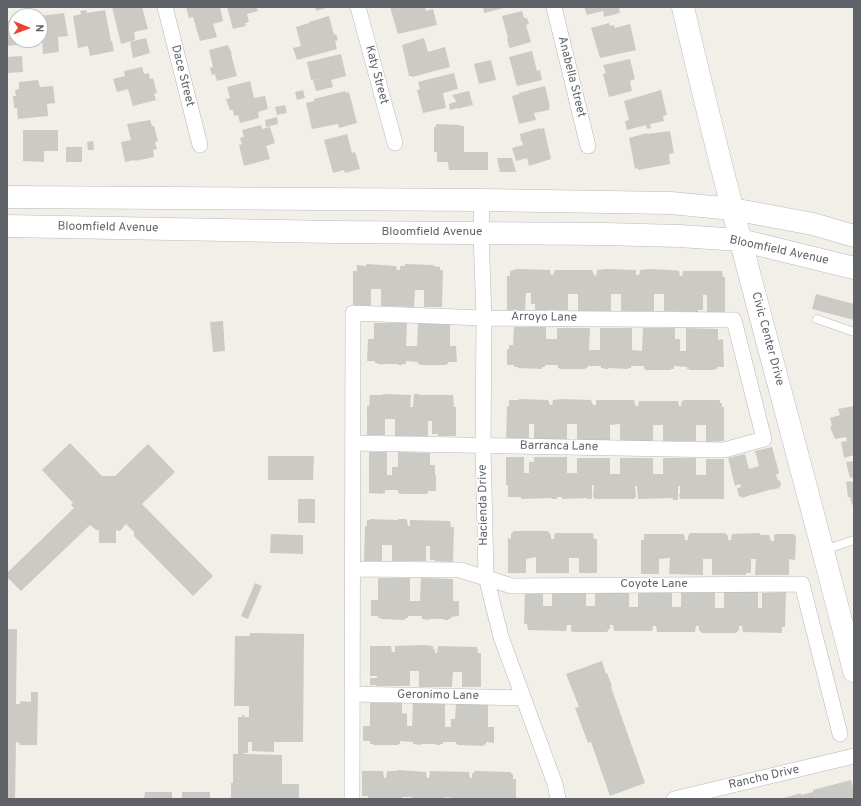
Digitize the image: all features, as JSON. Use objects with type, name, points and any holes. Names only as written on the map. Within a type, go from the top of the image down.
[{"type":"main road","name":"Civic Center Drive","points":[[683,7],[732,209],[854,670]]},
{"type":"main road","points":[[7,197],[482,200],[671,203],[732,209],[813,224],[854,236]]},
{"type":"main road","points":[[334,232],[335,199]]},
{"type":"main road","name":"Bloomfield Avenue","points":[[7,226],[679,236],[740,240],[854,268]]},
{"type":"street","name":"Dace Street","points":[[165,7],[200,145]]},
{"type":"street","name":"Katy Street","points":[[358,7],[395,143]]},
{"type":"street","name":"Anabella Street","points":[[554,7],[588,146]]},
{"type":"street","name":"Hacienda Drive","points":[[482,200],[481,233],[484,318],[482,445],[486,578],[501,637],[555,784],[558,799]]},
{"type":"street","name":"Arroyo Lane","points":[[353,443],[353,313],[484,318],[734,320],[764,439]]},
{"type":"street","name":"Barranca Lane","points":[[353,443],[724,450],[764,439]]},
{"type":"street","points":[[352,799],[353,443]]},
{"type":"street","name":"Coyote Lane","points":[[353,569],[460,570],[512,586],[802,584],[840,734]]},
{"type":"street","name":"Geronimo Lane","points":[[352,694],[523,698]]},
{"type":"street","name":"Rancho Drive","points":[[674,799],[854,756]]},
{"type":"lane","points":[[817,319],[854,332]]},
{"type":"lane","points":[[823,551],[854,540]]},
{"type":"building","points":[[112,7],[142,7],[148,29],[134,32],[135,40],[121,44]]},
{"type":"building","points":[[186,7],[220,7],[223,21],[213,24],[217,37],[200,41],[193,17],[189,18]]},
{"type":"building","points":[[227,7],[256,7],[258,11],[247,14],[249,22],[245,23],[246,26],[233,29]]},
{"type":"building","points":[[315,7],[329,7],[316,11]]},
{"type":"building","points":[[390,7],[425,7],[426,11],[433,9],[437,25],[398,34]]},
{"type":"building","points":[[483,7],[504,7],[504,8],[484,13]]},
{"type":"building","points":[[584,7],[619,7],[620,13],[604,17],[603,11],[587,15]]},
{"type":"building","points":[[86,10],[87,13],[105,10],[114,51],[90,56],[88,46],[78,48],[73,16],[81,14],[80,11]]},
{"type":"building","points":[[522,11],[524,18],[527,18],[529,24],[526,25],[531,42],[510,48],[502,16]]},
{"type":"building","points":[[64,13],[68,36],[58,37],[59,52],[43,54],[43,48],[48,48],[48,15]]},
{"type":"building","points":[[329,16],[334,35],[336,34],[338,40],[335,41],[337,49],[297,60],[293,48],[301,46],[296,27]]},
{"type":"building","points":[[7,21],[8,21],[7,46]]},
{"type":"building","points":[[609,23],[610,26],[614,25],[615,28],[630,24],[636,50],[600,58],[591,28]]},
{"type":"building","points":[[146,38],[150,53],[133,58],[130,42]]},
{"type":"building","points":[[424,38],[428,52],[445,47],[450,67],[412,77],[409,76],[402,45]]},
{"type":"building","points":[[228,45],[232,54],[237,76],[217,81],[215,74],[212,75],[210,68],[213,67],[209,50]]},
{"type":"building","points":[[532,51],[537,71],[540,70],[542,80],[517,86],[509,57]]},
{"type":"building","points":[[341,54],[346,76],[331,80],[333,87],[316,91],[313,80],[321,78],[311,80],[307,62]]},
{"type":"building","points":[[22,56],[23,72],[7,73],[7,57]]},
{"type":"building","points":[[630,59],[635,79],[630,81],[632,91],[609,97],[603,74],[606,73],[603,65]]},
{"type":"building","points":[[491,60],[496,80],[479,84],[474,64]]},
{"type":"building","points":[[142,67],[144,74],[149,73],[150,79],[153,78],[157,93],[154,94],[156,100],[133,106],[128,89],[117,92],[113,79],[125,76],[124,71]]},
{"type":"building","points":[[454,73],[458,89],[443,93],[446,108],[423,113],[417,90],[420,89],[418,82]]},
{"type":"building","points":[[38,80],[40,87],[53,86],[55,103],[47,104],[48,116],[18,119],[17,108],[14,108],[13,96],[16,96],[15,90],[19,89],[19,82]]},
{"type":"building","points":[[250,81],[254,98],[265,96],[268,109],[258,112],[259,118],[240,123],[238,115],[234,116],[233,110],[230,110],[226,99],[230,98],[227,87]]},
{"type":"building","points":[[545,86],[550,107],[549,110],[534,113],[536,120],[519,124],[512,96]]},
{"type":"building","points":[[303,90],[305,98],[297,100],[295,92]]},
{"type":"building","points":[[661,90],[667,115],[663,116],[664,121],[650,124],[651,128],[647,129],[646,125],[627,130],[625,121],[629,120],[624,101]]},
{"type":"building","points":[[345,91],[346,93],[349,92],[357,123],[339,128],[338,124],[312,129],[306,103],[314,101],[314,99]]},
{"type":"building","points":[[469,91],[473,105],[450,110],[449,104],[456,102],[452,95]]},
{"type":"building","points":[[285,105],[287,113],[277,115],[275,107]]},
{"type":"building","points":[[277,117],[278,124],[266,127],[265,120]]},
{"type":"building","points":[[150,120],[152,126],[154,126],[158,141],[155,142],[157,149],[153,150],[154,157],[125,162],[121,142],[131,140],[127,124]]},
{"type":"building","points":[[436,124],[464,126],[464,152],[488,152],[488,170],[449,170],[448,162],[437,162],[437,152],[434,152],[434,127],[436,127]]},
{"type":"building","points":[[261,125],[262,129],[270,127],[275,143],[266,146],[270,159],[244,166],[239,145],[242,144],[240,138],[244,137],[242,130]]},
{"type":"building","points":[[544,128],[551,159],[529,166],[527,158],[516,161],[512,148],[523,145],[520,134]]},
{"type":"building","points":[[23,130],[58,130],[58,151],[44,151],[44,162],[23,161]]},
{"type":"building","points":[[670,131],[674,153],[669,154],[670,164],[638,170],[638,168],[635,169],[629,138],[647,133]]},
{"type":"building","points":[[347,134],[352,153],[355,152],[360,169],[345,173],[344,170],[333,173],[324,140]]},
{"type":"building","points":[[93,141],[94,150],[88,150],[87,142]]},
{"type":"building","points":[[66,147],[82,147],[82,162],[66,162]]},
{"type":"building","points":[[497,158],[512,158],[516,172],[500,172]]},
{"type":"building","points":[[366,264],[396,266],[397,270],[400,270],[400,266],[405,266],[405,264],[433,265],[440,267],[440,270],[443,270],[442,307],[424,307],[424,290],[415,290],[414,307],[381,306],[381,289],[371,289],[371,306],[353,306],[353,271],[357,271],[357,265],[366,266]]},
{"type":"building","points":[[517,269],[550,270],[551,275],[553,275],[555,270],[592,270],[596,276],[597,270],[606,269],[636,270],[636,275],[639,275],[640,270],[670,270],[679,271],[680,276],[682,276],[683,271],[722,271],[723,277],[725,277],[725,312],[707,312],[707,295],[703,295],[703,310],[698,310],[698,312],[664,311],[664,294],[654,294],[654,311],[621,311],[621,294],[611,294],[611,311],[578,311],[578,294],[568,294],[568,310],[535,310],[535,304],[531,304],[531,293],[526,293],[525,310],[507,310],[507,276],[510,276],[510,271]]},
{"type":"building","points":[[816,294],[854,304],[854,320],[812,309]]},
{"type":"building","points":[[223,321],[225,351],[213,352],[210,322]]},
{"type":"building","points":[[374,323],[407,323],[406,346],[417,346],[418,323],[450,324],[450,346],[456,346],[457,362],[448,362],[446,365],[421,365],[418,364],[418,362],[406,361],[406,364],[402,365],[383,365],[375,363],[375,361],[367,361],[368,339],[374,339]]},
{"type":"building","points":[[514,327],[546,327],[546,339],[557,339],[557,328],[590,328],[589,350],[600,350],[600,328],[632,328],[632,350],[642,351],[643,328],[675,328],[675,339],[680,339],[680,351],[686,351],[686,328],[718,329],[718,340],[723,339],[724,367],[717,367],[717,369],[714,370],[689,370],[687,367],[674,366],[674,369],[671,370],[647,370],[644,369],[644,366],[631,366],[631,368],[628,369],[604,369],[601,368],[601,366],[588,366],[584,369],[561,369],[558,368],[558,365],[545,365],[542,369],[518,368],[514,367],[514,365],[507,365],[507,349],[509,349],[509,345],[513,345]]},
{"type":"building","points":[[414,394],[453,395],[454,407],[456,407],[456,436],[438,436],[438,434],[432,434],[432,421],[428,421],[428,436],[395,436],[395,419],[385,419],[385,435],[367,435],[367,406],[369,406],[370,395],[411,395],[410,407],[413,407]]},
{"type":"building","points":[[562,399],[591,400],[593,405],[596,405],[596,400],[634,400],[636,406],[638,406],[639,401],[678,401],[679,406],[681,406],[682,401],[685,400],[719,400],[720,403],[722,403],[722,407],[724,407],[724,441],[706,442],[706,425],[696,425],[696,441],[663,441],[663,425],[653,425],[653,441],[620,441],[620,424],[610,425],[610,440],[577,440],[577,424],[567,424],[567,440],[534,440],[534,424],[529,424],[529,438],[506,440],[507,406],[509,406],[509,400],[548,400],[550,405],[552,405],[553,400]]},
{"type":"building","points":[[854,406],[854,455],[844,458],[841,442],[847,441],[846,437],[835,439],[830,427],[832,426],[830,418],[840,415],[838,409]]},
{"type":"building","points":[[70,443],[102,476],[115,476],[148,444],[175,472],[142,504],[213,576],[193,596],[134,536],[134,532],[126,524],[120,531],[116,530],[116,543],[99,543],[99,530],[96,530],[90,525],[21,591],[7,577],[7,573],[74,508],[71,505],[73,503],[42,470]]},
{"type":"building","points":[[772,447],[779,474],[776,474],[778,481],[780,480],[780,488],[769,489],[752,495],[750,494],[751,495],[742,498],[741,496],[739,497],[737,488],[741,487],[740,484],[735,486],[728,458],[745,454],[749,469],[759,466],[755,451]]},
{"type":"building","points":[[369,452],[387,452],[387,475],[392,475],[392,467],[398,467],[398,452],[430,453],[430,465],[435,465],[436,491],[428,491],[426,494],[401,494],[398,493],[398,490],[385,490],[385,493],[383,494],[369,493]]},
{"type":"building","points":[[268,456],[314,456],[313,480],[268,480]]},
{"type":"building","points":[[506,457],[524,457],[524,473],[529,473],[529,462],[534,462],[534,457],[567,457],[567,473],[577,473],[577,458],[610,458],[610,474],[620,474],[620,458],[653,458],[653,474],[663,474],[663,458],[696,458],[696,475],[706,475],[706,459],[724,459],[724,499],[680,499],[680,486],[678,486],[677,500],[673,500],[673,498],[638,499],[637,486],[635,486],[636,497],[634,499],[595,499],[593,497],[594,485],[592,485],[591,499],[562,499],[562,497],[557,497],[557,499],[521,499],[521,497],[508,497],[508,485],[506,485]]},
{"type":"building","points":[[854,461],[854,477],[850,478],[846,462]]},
{"type":"building","points":[[846,482],[854,482],[854,504],[852,505],[850,497],[848,497]]},
{"type":"building","points":[[298,499],[315,499],[315,523],[298,523]]},
{"type":"building","points":[[405,519],[407,520],[408,526],[410,526],[410,520],[450,521],[451,527],[454,527],[453,562],[430,560],[430,546],[426,546],[426,561],[392,561],[392,545],[382,545],[382,561],[364,561],[365,526],[367,526],[367,520]]},
{"type":"building","points":[[514,531],[548,531],[551,535],[551,539],[554,539],[555,533],[593,533],[594,539],[597,539],[597,573],[579,573],[579,558],[569,558],[569,573],[536,573],[536,557],[526,559],[526,573],[508,573],[508,538],[511,539],[511,534]]},
{"type":"building","points":[[690,533],[725,533],[728,536],[728,540],[731,540],[732,534],[760,533],[760,535],[769,535],[771,541],[774,541],[774,535],[777,534],[793,534],[796,538],[795,560],[789,559],[789,575],[755,575],[756,559],[751,559],[751,573],[746,573],[746,575],[712,575],[712,559],[703,559],[703,575],[669,574],[670,558],[659,559],[659,574],[641,574],[641,540],[644,540],[644,534],[684,534],[685,540],[688,540]]},
{"type":"building","points":[[271,534],[303,535],[303,554],[270,553]]},
{"type":"building","points":[[378,578],[410,578],[410,601],[420,601],[421,578],[453,579],[453,601],[459,601],[459,616],[451,617],[451,619],[448,620],[429,620],[422,619],[422,616],[408,616],[405,620],[381,619],[378,618],[378,616],[371,616],[371,600],[378,600]]},
{"type":"building","points":[[255,583],[262,586],[248,619],[241,616]]},
{"type":"building","points":[[525,590],[543,590],[543,606],[552,606],[552,590],[586,590],[586,606],[595,606],[595,591],[629,591],[629,607],[638,607],[638,591],[672,591],[672,607],[681,607],[681,591],[715,592],[715,608],[724,608],[724,592],[758,592],[758,608],[762,608],[762,593],[786,592],[785,627],[782,627],[782,633],[743,632],[742,626],[739,626],[739,630],[736,633],[702,633],[699,630],[699,626],[696,626],[695,632],[657,632],[656,626],[653,626],[652,631],[614,631],[613,625],[610,625],[610,629],[607,632],[573,632],[571,631],[571,625],[567,625],[566,631],[528,630],[527,624],[524,624]]},
{"type":"building","points":[[7,629],[17,629],[16,704],[20,704],[20,701],[31,702],[31,692],[38,692],[37,745],[19,745],[20,743],[16,742],[15,799],[7,799]]},
{"type":"building","points":[[250,633],[304,634],[303,742],[274,742],[274,752],[252,751],[252,742],[248,742],[248,753],[244,753],[282,755],[282,784],[299,784],[299,799],[231,799],[231,783],[233,783],[233,754],[238,754],[238,717],[242,717],[242,715],[244,715],[244,717],[249,717],[249,706],[234,706],[235,636],[250,636]]},
{"type":"building","points":[[370,646],[391,646],[392,652],[395,652],[395,646],[433,646],[435,653],[437,653],[438,646],[477,647],[478,653],[481,653],[481,687],[462,687],[462,672],[453,672],[452,687],[419,687],[419,671],[410,671],[410,686],[370,685],[370,678],[377,678],[377,676],[370,676]]},
{"type":"building","points":[[602,661],[645,783],[610,796],[591,742],[588,743],[575,708],[579,707],[566,674]]},
{"type":"building","points":[[370,703],[402,703],[402,713],[407,714],[407,726],[412,726],[413,703],[445,704],[445,727],[451,727],[451,719],[455,719],[456,704],[488,704],[488,727],[494,727],[494,743],[486,742],[486,745],[484,744],[484,746],[459,745],[456,744],[456,742],[443,742],[443,744],[440,745],[421,745],[413,744],[413,742],[400,741],[400,744],[398,745],[373,745],[370,744],[370,741],[363,741],[363,726],[370,726]]},
{"type":"building","points":[[397,770],[426,772],[427,778],[429,778],[430,771],[469,772],[470,778],[472,778],[472,774],[475,771],[510,772],[513,775],[513,779],[516,779],[516,799],[454,799],[445,797],[445,799],[411,799],[412,797],[402,797],[402,799],[368,799],[368,796],[362,796],[362,771],[383,771],[384,778],[386,778],[387,771]]},
{"type":"building","points":[[851,780],[854,791],[854,799],[780,799],[801,793],[801,795],[813,792],[813,790]]},
{"type":"building","points":[[145,792],[172,792],[172,799],[144,799]]},
{"type":"building","points":[[182,792],[210,792],[210,799],[182,799]]}]
